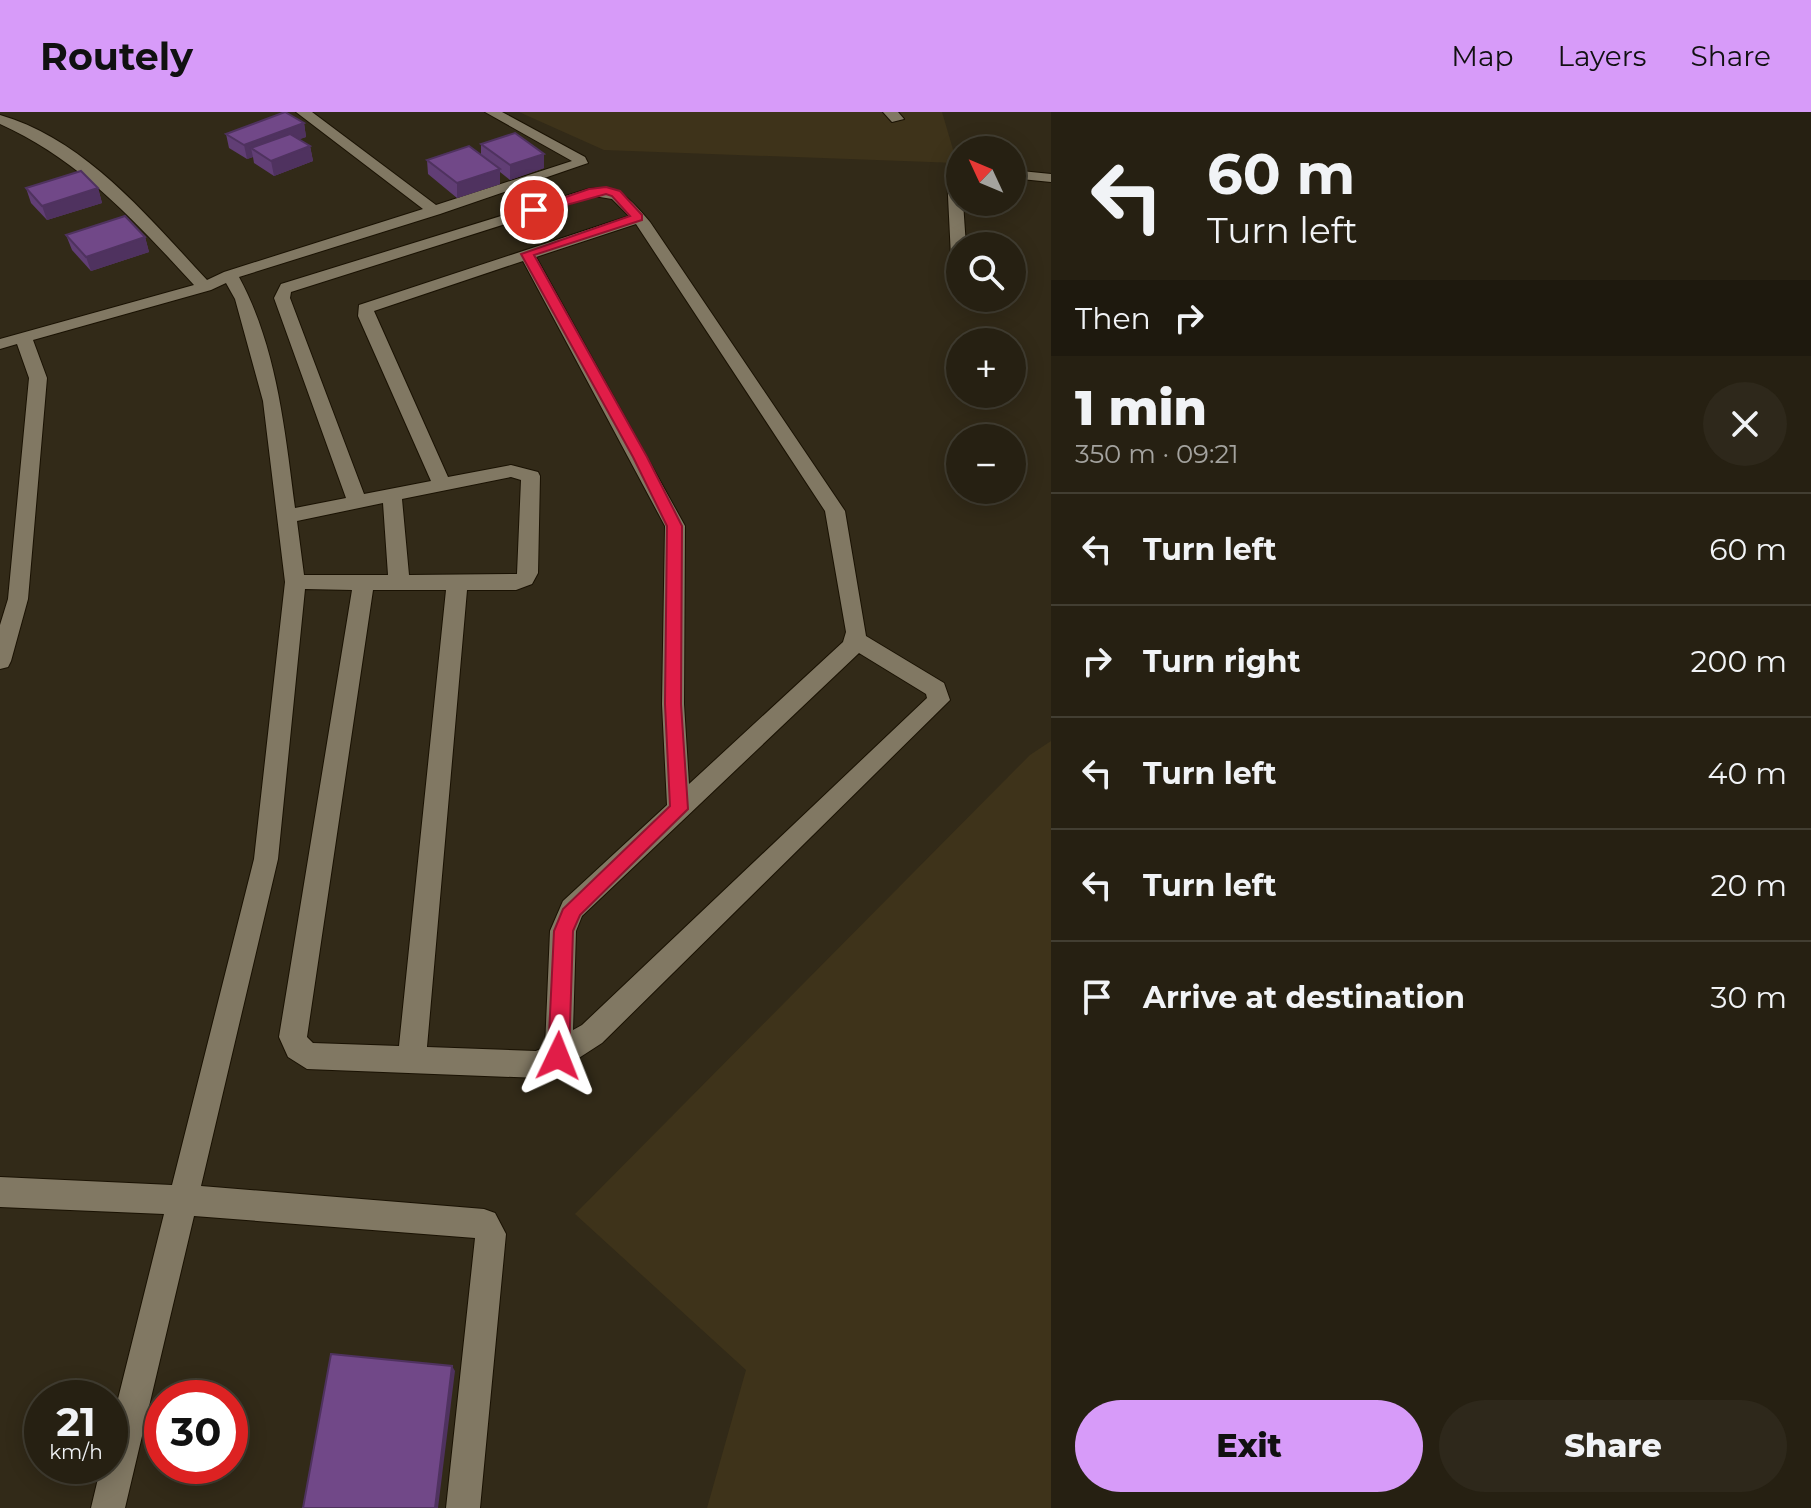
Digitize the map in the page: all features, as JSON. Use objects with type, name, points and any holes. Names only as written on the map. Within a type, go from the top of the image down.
[{"type":"street","points":[[303,112],[435,211]]},
{"type":"street","points":[[0,344],[205,287],[230,275],[581,163],[492,112]]},
{"type":"street","points":[[0,119],[27,129],[104,180],[205,287]]},
{"type":"street","points":[[1026,175],[1051,178]]},
{"type":"street","points":[[357,502],[282,298],[287,287],[593,192],[616,193],[638,218],[835,511],[857,632],[852,646],[572,909],[563,931],[558,1056]]},
{"type":"street","points":[[442,485],[365,308],[638,218]]},
{"type":"street","points":[[527,254],[675,526],[673,704],[679,809]]},
{"type":"street","points":[[108,1508],[266,859],[295,582],[272,401],[243,299],[230,275]]},
{"type":"street","points":[[0,661],[18,599],[38,378],[24,339]]},
{"type":"street","points":[[287,516],[511,471],[531,476],[528,573],[525,579],[516,583],[295,582]]},
{"type":"street","points":[[392,495],[399,582]]},
{"type":"street","points":[[364,582],[293,1037],[298,1048],[307,1056],[539,1065],[592,1034],[939,700],[936,689],[855,640]]},
{"type":"street","points":[[412,1059],[457,583]]},
{"type":"street","points":[[0,1192],[184,1200],[484,1224],[491,1234],[463,1508]]},
{"type":"shaded area","points":[[519,112],[942,112],[949,136],[946,136],[946,163],[604,150]]},
{"type":"shaded area","points":[[1051,741],[1051,1508],[707,1508],[746,1370],[575,1214],[1030,755]]},
{"type":"building","points":[[285,112],[304,123],[244,145],[226,134]]},
{"type":"building","points":[[515,133],[544,154],[510,165],[481,144]]},
{"type":"building","points":[[290,134],[310,146],[271,161],[251,148]]},
{"type":"building","points":[[469,146],[500,169],[457,183],[427,160]]},
{"type":"building","points":[[81,171],[98,188],[42,206],[26,188]]},
{"type":"building","points":[[125,216],[145,237],[86,257],[66,235]]},
{"type":"building","points":[[331,1354],[452,1366],[435,1508],[303,1508]]},
{"type":"route","points":[[534,210],[606,191],[616,193],[638,218],[527,254],[675,526],[673,704],[679,809],[572,909],[563,931],[558,1056]]}]
